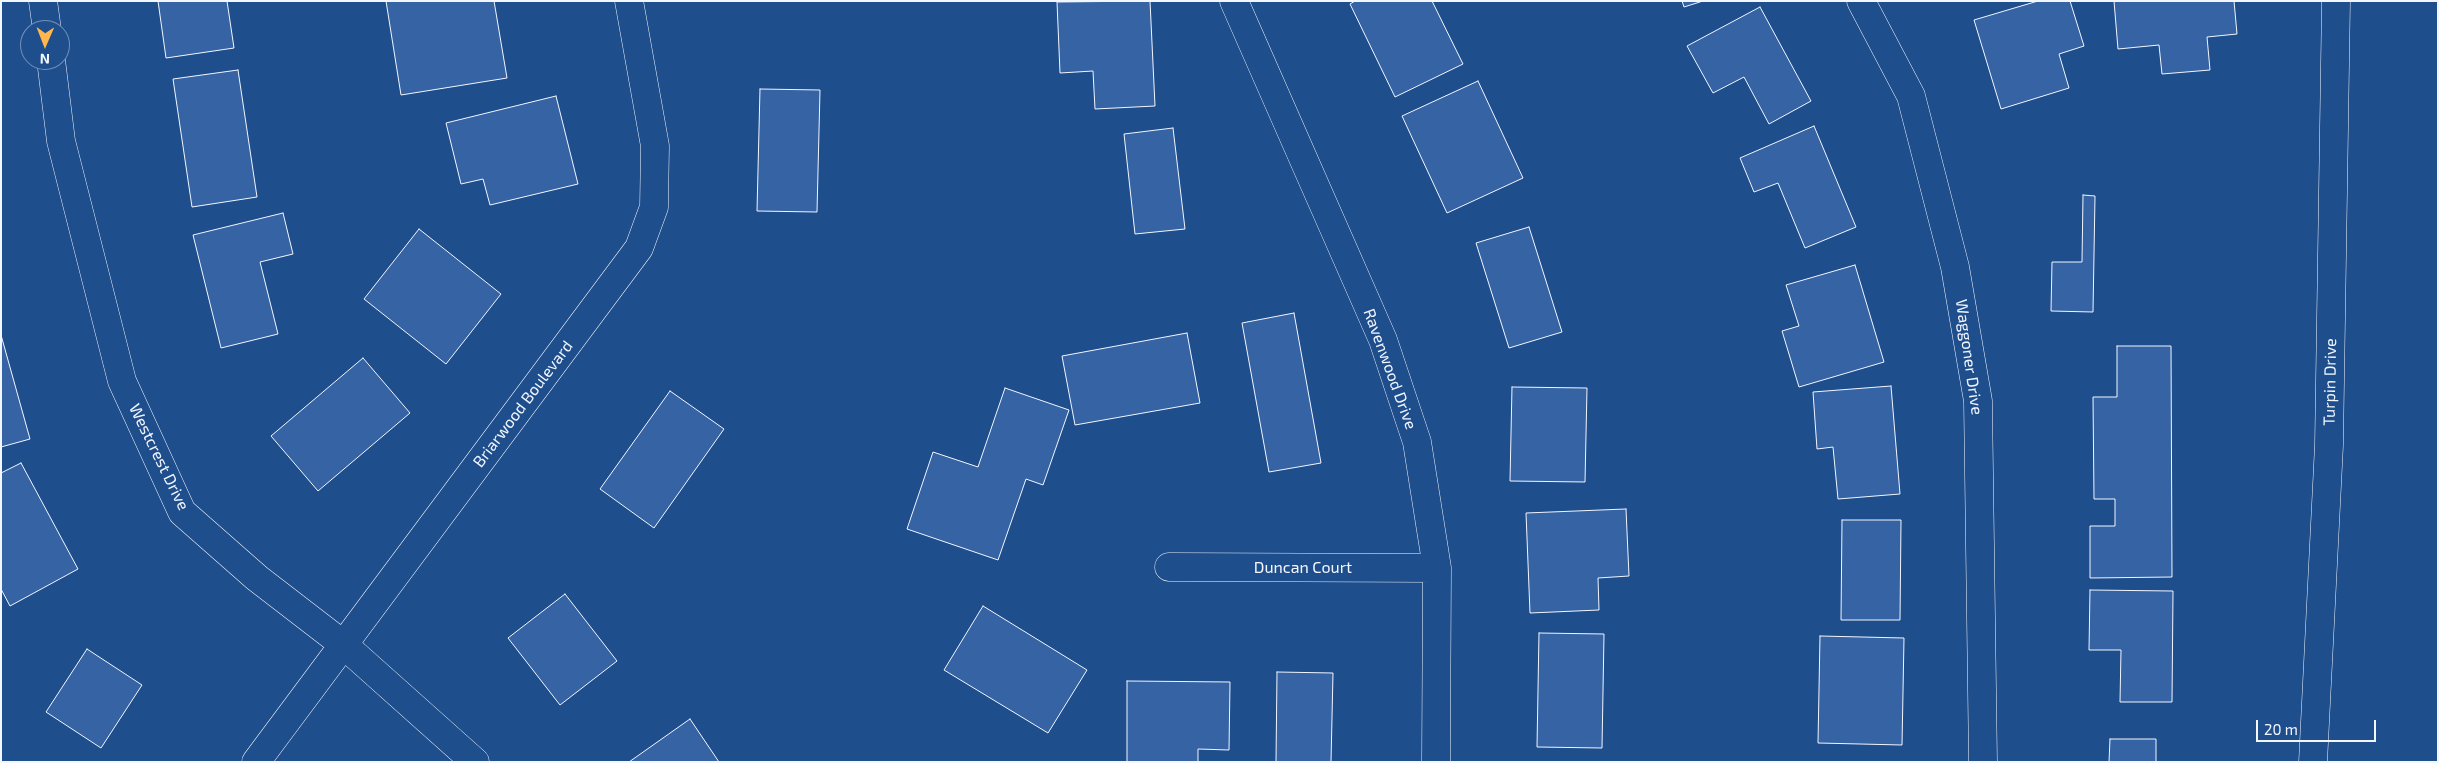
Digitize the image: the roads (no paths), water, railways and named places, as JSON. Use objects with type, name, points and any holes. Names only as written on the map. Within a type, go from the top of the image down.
[{"type":"street","points":[[43,1],[46,20]]},
{"type":"street","name":"Briarwood Boulevard","points":[[256,762],[639,248],[654,207],[655,146],[629,1]]},
{"type":"street","name":"Ravenwood Drive","points":[[1234,1],[1383,340],[1417,442],[1437,568],[1436,762]]},
{"type":"street","name":"Waggoner Drive","points":[[1861,1],[1911,96],[1955,267],[1978,401],[1984,762]]},
{"type":"street","name":"Turpin Drive","points":[[2313,762],[2329,445],[2336,1]]},
{"type":"street","name":"Westcrest Drive","points":[[52,70],[61,141],[122,380],[182,512],[257,578],[344,645],[475,762]]},
{"type":"street","name":"Duncan Court","points":[[1169,567],[1437,568]]}]
